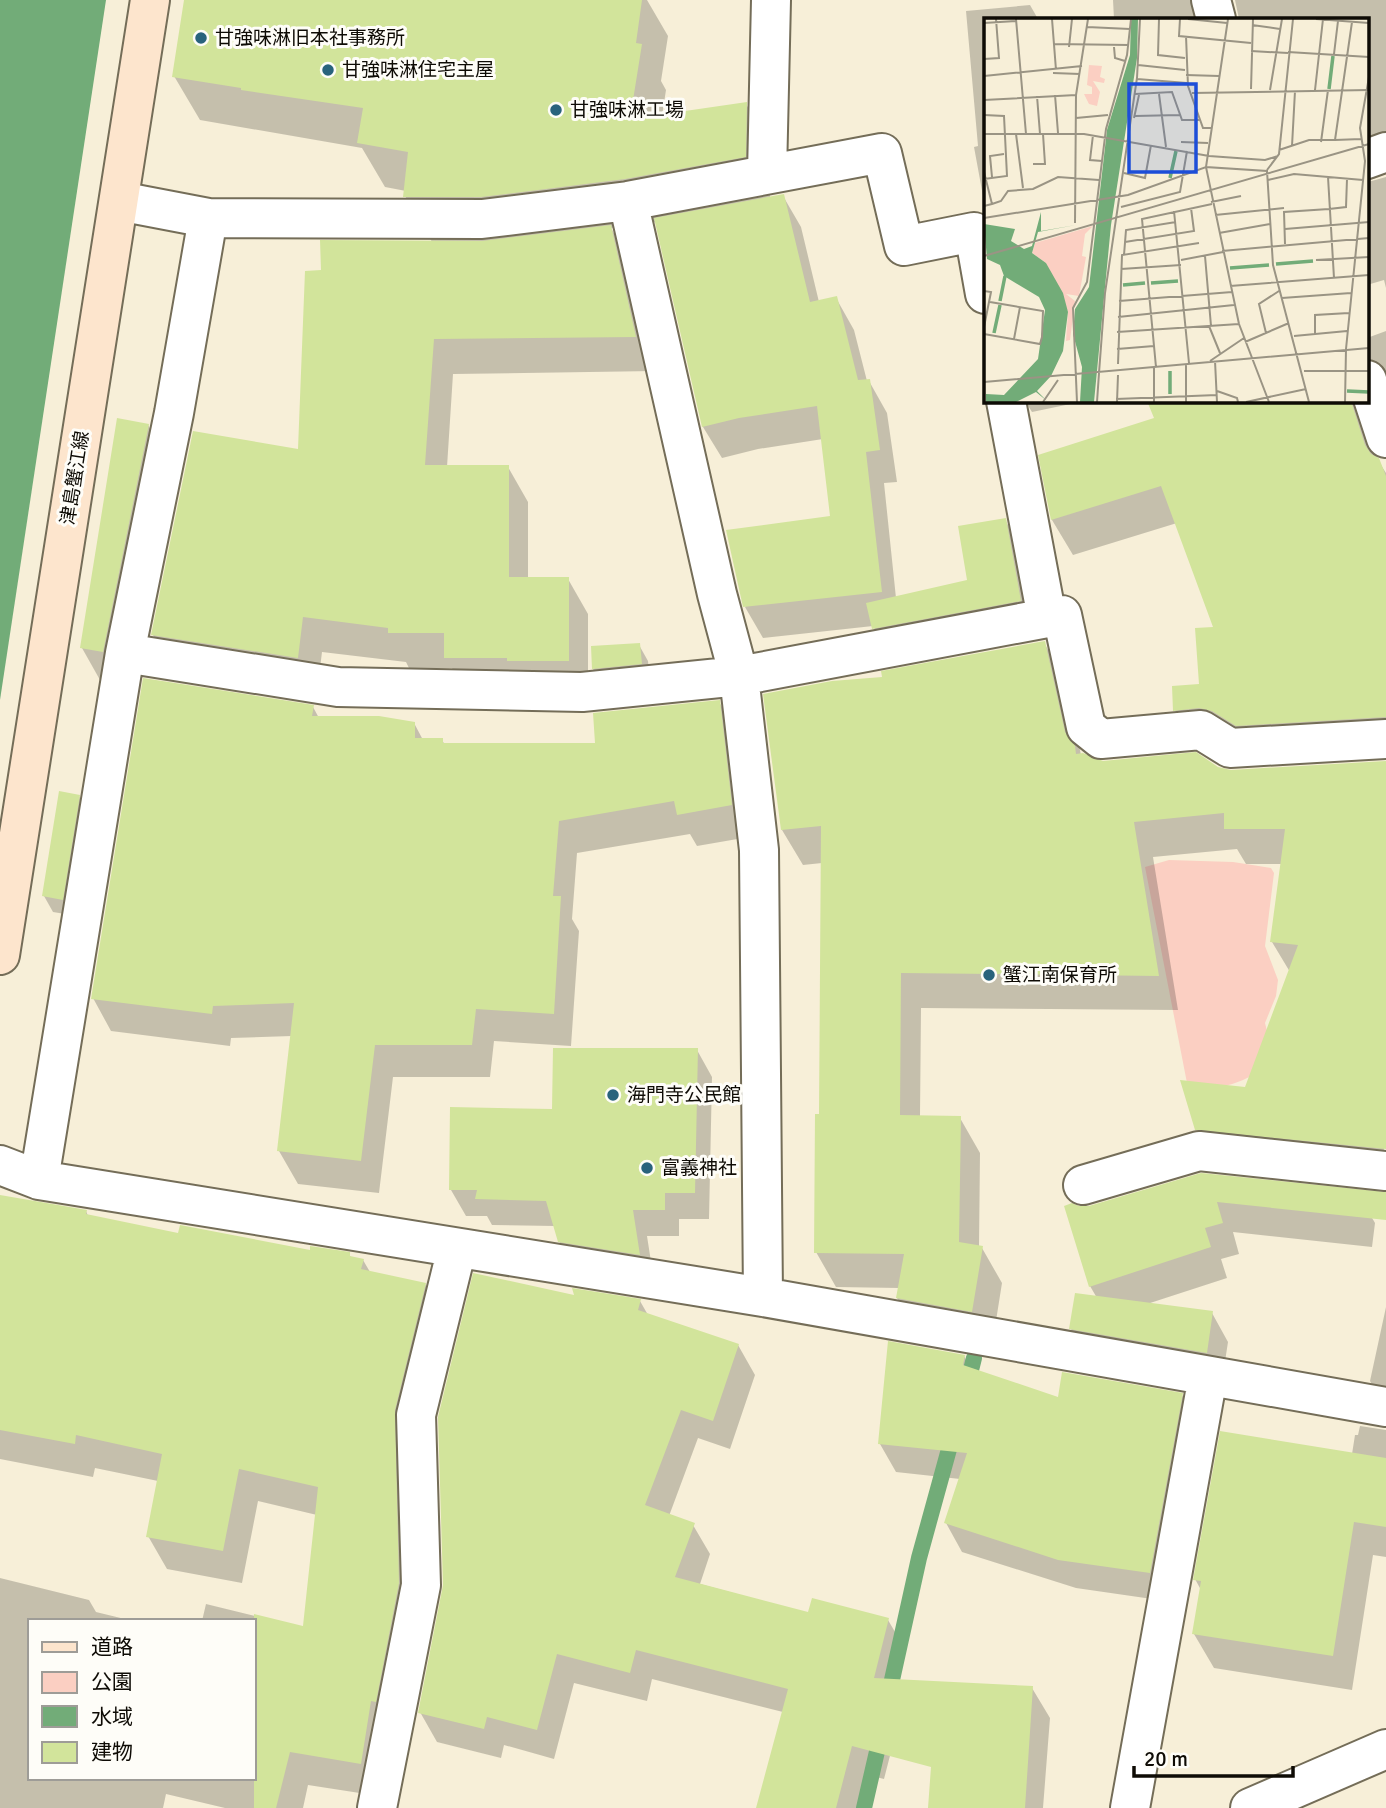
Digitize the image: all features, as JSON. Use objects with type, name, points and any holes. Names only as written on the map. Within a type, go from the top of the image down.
[{"type":"main road","name":"津島蟹江線","points":[[0,956],[150,0]]},
{"type":"street","points":[[767,174],[771,0]]},
{"type":"street","points":[[1211,0],[1216,18]]},
{"type":"street","points":[[1368,159],[1386,152]]},
{"type":"street","points":[[119,201],[208,218],[482,219],[628,201],[883,153],[904,246],[974,232],[984,288]]},
{"type":"street","points":[[628,201],[717,594],[739,676],[759,850],[762,1297]]},
{"type":"street","points":[[39,1180],[124,653],[174,412],[208,218]]},
{"type":"street","points":[[1368,383],[1386,438]]},
{"type":"street","points":[[1006,402],[1047,618]]},
{"type":"street","points":[[124,653],[338,687],[582,692],[739,676],[1062,615],[1086,727],[1101,739],[1201,730],[1230,748],[1386,739]]},
{"type":"street","points":[[1083,1185],[1199,1151],[1386,1171]]},
{"type":"street","points":[[0,1165],[39,1180],[762,1297],[1386,1407]]},
{"type":"street","points":[[377,1808],[421,1585],[416,1415],[457,1248]]},
{"type":"street","points":[[1130,1808],[1208,1376]]},
{"type":"street","points":[[1250,1808],[1386,1749]]},
{"type":"green space","points":[[1169,860],[1233,862],[1271,868],[1274,873],[1265,946],[1278,980],[1276,996],[1265,1023],[1267,1031],[1253,1075],[1229,1085],[1204,1087],[1187,1083],[1145,867]]},
{"type":"water","points":[[0,0],[106,0],[0,700]]},
{"type":"building","points":[[184,0],[642,0],[636,43],[642,44],[630,119],[747,102],[746,157],[625,179],[481,197],[403,197],[408,152],[357,143],[363,108],[172,77]]},
{"type":"building","points":[[784,194],[810,302],[837,296],[858,380],[870,379],[880,450],[866,452],[882,592],[743,607],[726,530],[830,516],[817,406],[739,418],[702,427],[654,218]]},
{"type":"building","points":[[611,225],[636,337],[434,339],[425,465],[509,465],[509,577],[569,577],[569,661],[444,658],[444,633],[388,633],[388,628],[303,617],[298,658],[151,635],[193,431],[298,449],[305,271],[321,270],[320,240],[482,241]]},
{"type":"building","points":[[1147,402],[1351,402],[1365,445],[1371,454],[1379,458],[1386,476],[1386,717],[1236,726],[1212,711],[1199,708],[1173,711],[1172,686],[1199,684],[1195,628],[1213,627],[1161,486],[1051,520],[1038,455],[1154,418]]},
{"type":"building","points":[[117,418],[149,424],[103,652],[80,648]]},
{"type":"building","points":[[1006,518],[1021,601],[872,629],[866,603],[967,580],[958,526]]},
{"type":"building","points":[[1045,641],[1065,732],[1075,746],[1076,754],[1083,753],[1103,761],[1196,752],[1218,767],[1231,770],[1386,761],[1386,1149],[1195,1130],[1180,1080],[1245,1087],[1298,945],[1270,942],[1285,829],[1224,829],[1224,813],[1134,822],[1159,976],[901,973],[900,1115],[961,1116],[959,1242],[983,1246],[972,1312],[896,1298],[904,1254],[814,1253],[815,1114],[819,1114],[821,826],[781,830],[763,694],[832,681],[882,677],[881,671]]},
{"type":"building","points":[[640,643],[642,664],[592,669],[591,646]]},
{"type":"building","points":[[143,678],[314,705],[312,716],[379,716],[415,722],[415,738],[443,738],[443,743],[595,743],[593,713],[720,700],[732,805],[677,815],[674,801],[559,821],[553,896],[561,896],[554,1014],[476,1009],[472,1045],[375,1045],[361,1161],[277,1151],[294,1003],[213,1006],[212,1014],[91,999]]},
{"type":"building","points":[[59,791],[80,795],[63,900],[42,896]]},
{"type":"building","points":[[553,1048],[698,1048],[695,1193],[665,1193],[665,1210],[633,1210],[640,1255],[558,1242],[546,1201],[475,1199],[477,1190],[449,1190],[450,1107],[552,1109]]},
{"type":"building","points":[[1201,1173],[1386,1192],[1386,1220],[1217,1202],[1223,1223],[1205,1228],[1211,1247],[1089,1287],[1064,1206],[1072,1203],[1089,1206]]},
{"type":"building","points":[[0,1195],[87,1210],[86,1214],[178,1233],[180,1225],[310,1250],[310,1246],[350,1252],[350,1256],[364,1259],[361,1269],[426,1283],[395,1410],[399,1583],[376,1702],[371,1701],[361,1764],[290,1752],[276,1808],[254,1808],[254,1614],[303,1626],[318,1487],[239,1469],[223,1551],[146,1537],[162,1454],[76,1435],[75,1444],[0,1430]]},
{"type":"building","points":[[473,1273],[574,1295],[572,1288],[641,1299],[638,1310],[739,1344],[713,1421],[681,1410],[645,1505],[695,1523],[675,1577],[808,1612],[812,1598],[889,1618],[874,1678],[1033,1686],[1025,1808],[928,1808],[931,1767],[852,1746],[836,1808],[756,1808],[788,1689],[636,1650],[630,1673],[557,1654],[537,1730],[487,1717],[484,1729],[418,1713],[443,1585],[438,1417]]},
{"type":"building","points":[[1075,1293],[1213,1311],[1207,1353],[1069,1329]]},
{"type":"building","points":[[888,1341],[965,1355],[963,1365],[1058,1397],[1062,1372],[1183,1393],[1150,1573],[1058,1560],[944,1523],[967,1453],[878,1444]]},
{"type":"building","points":[[1220,1431],[1386,1458],[1386,1527],[1354,1522],[1333,1656],[1192,1634],[1201,1581],[1193,1580]]},
{"type":"waterway","points":[[967,1386],[974,1358]]},
{"type":"waterway","points":[[888,1698],[919,1558],[954,1431]]},
{"type":"waterway","points":[[864,1808],[881,1734]]},
{"type":"place","name":"甘強味淋旧本社事務所","points":[[201,38]]},
{"type":"place","name":"甘強味淋住宅主屋","points":[[328,70]]},
{"type":"place","name":"甘強味淋工場","points":[[556,110]]},
{"type":"place","name":"蟹江南保育所","points":[[989,975]]},
{"type":"place","name":"海門寺公民館","points":[[613,1095]]},
{"type":"place","name":"富義神社","points":[[647,1168]]}]
